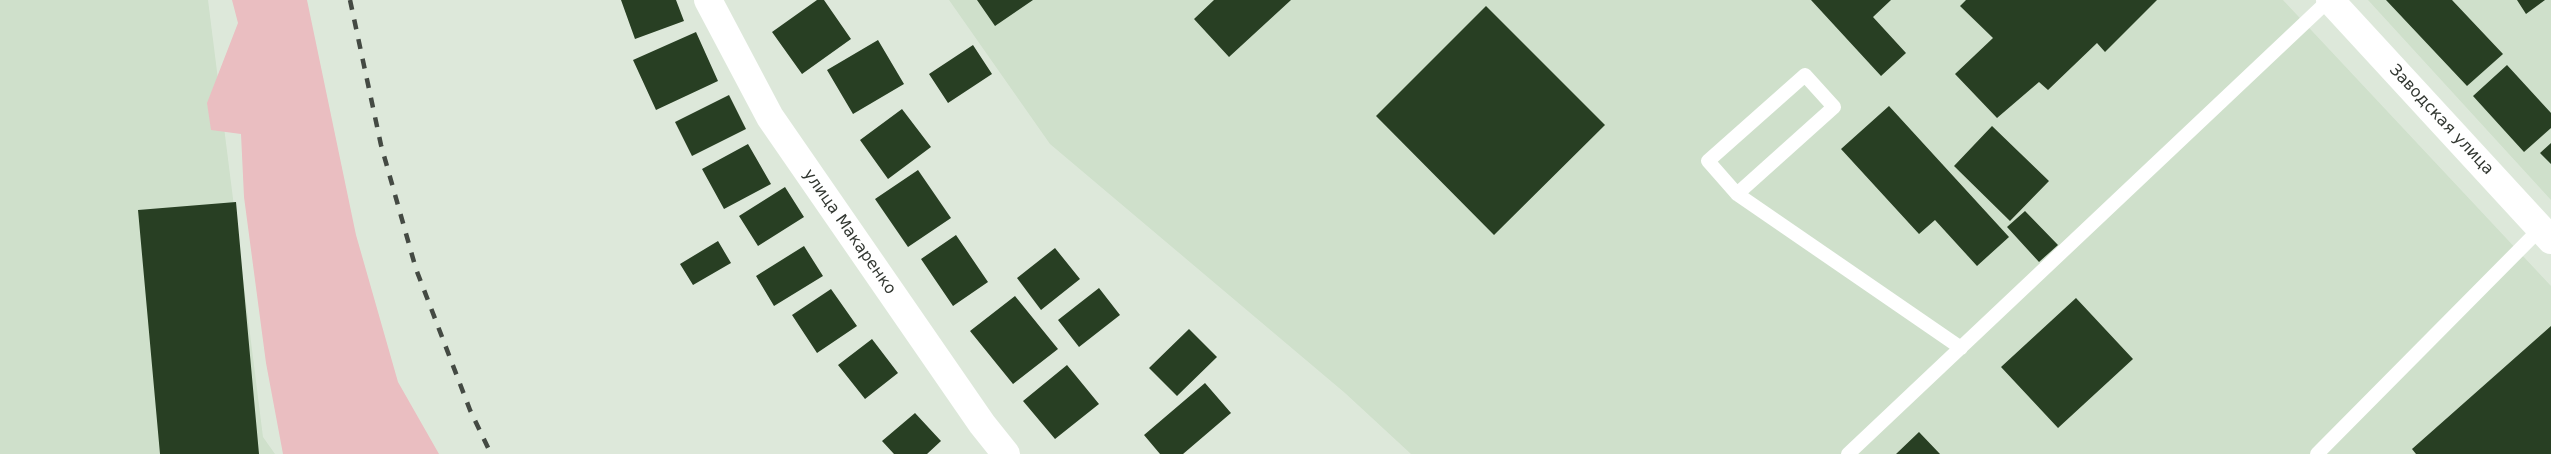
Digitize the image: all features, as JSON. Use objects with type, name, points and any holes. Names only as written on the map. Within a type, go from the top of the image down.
[{"type":"street","name":"улица Макаренко","points":[[708,0],[770,117],[982,424],[1006,454]]},
{"type":"street","name":"Заводская улица","points":[[2330,0],[2546,234]]},
{"type":"lane","points":[[1848,454],[2330,0]]},
{"type":"lane","points":[[1737,194],[1834,107],[1805,75],[1708,161],[1737,194],[1960,348]]},
{"type":"lane","points":[[2317,454],[2546,234]]},
{"type":"shaded area","points":[[0,0],[208,0],[263,437],[275,454],[0,454]]},
{"type":"shaded area","points":[[232,0],[307,0],[356,235],[398,382],[439,454],[283,454],[266,363],[244,197],[241,134],[211,130],[207,103],[238,23]]},
{"type":"shaded area","points":[[949,0],[2283,0],[2551,286],[2551,454],[1411,454],[1345,393],[1050,144]]},
{"type":"shaded area","points":[[2368,0],[2551,0],[2551,200]]},
{"type":"building","points":[[621,0],[676,0],[684,21],[635,39]]},
{"type":"building","points":[[817,0],[824,0],[851,39],[802,74],[772,32]]},
{"type":"building","points":[[977,0],[1033,0],[995,26]]},
{"type":"building","points":[[1214,0],[1291,0],[1229,57],[1194,19]]},
{"type":"building","points":[[1811,0],[1891,0],[1873,17],[1906,53],[1881,76]]},
{"type":"building","points":[[1966,0],[2157,0],[2105,52],[2097,43],[2048,90],[2039,82],[1997,118],[1955,74],[1993,38],[1960,6]]},
{"type":"building","points":[[2386,0],[2452,0],[2503,54],[2467,86]]},
{"type":"building","points":[[2517,0],[2545,0],[2526,14]]},
{"type":"building","points":[[1486,6],[1605,125],[1494,235],[1376,116]]},
{"type":"building","points":[[696,32],[718,81],[656,110],[633,60]]},
{"type":"building","points":[[878,40],[904,84],[853,114],[827,70]]},
{"type":"building","points":[[973,45],[992,74],[948,103],[929,74]]},
{"type":"building","points":[[2507,65],[2551,113],[2551,128],[2524,152],[2473,96]]},
{"type":"building","points":[[729,95],[746,129],[692,156],[675,122]]},
{"type":"building","points":[[1889,106],[2009,237],[1977,266],[1935,220],[1919,234],[1841,149]]},
{"type":"building","points":[[902,109],[931,147],[888,179],[860,140]]},
{"type":"building","points":[[1992,126],[2049,181],[2010,221],[1954,166]]},
{"type":"building","points":[[2551,143],[2551,164],[2540,153]]},
{"type":"building","points":[[748,144],[771,184],[724,209],[702,169]]},
{"type":"building","points":[[918,170],[951,218],[908,247],[875,199]]},
{"type":"building","points":[[785,187],[804,217],[758,246],[739,216]]},
{"type":"building","points":[[236,202],[259,454],[160,454],[138,210]]},
{"type":"building","points":[[2025,211],[2058,245],[2039,262],[2007,227]]},
{"type":"building","points":[[956,235],[988,282],[953,306],[921,259]]},
{"type":"building","points":[[718,241],[731,263],[693,285],[680,264]]},
{"type":"building","points":[[804,246],[823,276],[774,306],[756,276]]},
{"type":"building","points":[[1055,248],[1080,279],[1041,310],[1017,278]]},
{"type":"building","points":[[1099,288],[1120,315],[1079,347],[1058,320]]},
{"type":"building","points":[[831,289],[857,326],[817,353],[792,315]]},
{"type":"building","points":[[1015,296],[1058,349],[1013,384],[970,331]]},
{"type":"building","points":[[2076,298],[2133,359],[2058,428],[2001,367]]},
{"type":"building","points":[[2551,326],[2551,454],[2416,454],[2412,449]]},
{"type":"building","points":[[1189,329],[1217,357],[1177,396],[1149,368]]},
{"type":"building","points":[[872,339],[898,373],[865,399],[838,365]]},
{"type":"building","points":[[1067,365],[1099,404],[1055,439],[1023,401]]},
{"type":"building","points":[[1205,383],[1231,413],[1183,454],[1160,454],[1144,435]]},
{"type":"building","points":[[915,413],[941,441],[927,454],[894,454],[882,441]]},
{"type":"building","points":[[1919,432],[1940,454],[1896,454]]},
{"type":"railway","points":[[350,0],[381,145],[416,269],[470,410],[491,454]]}]
